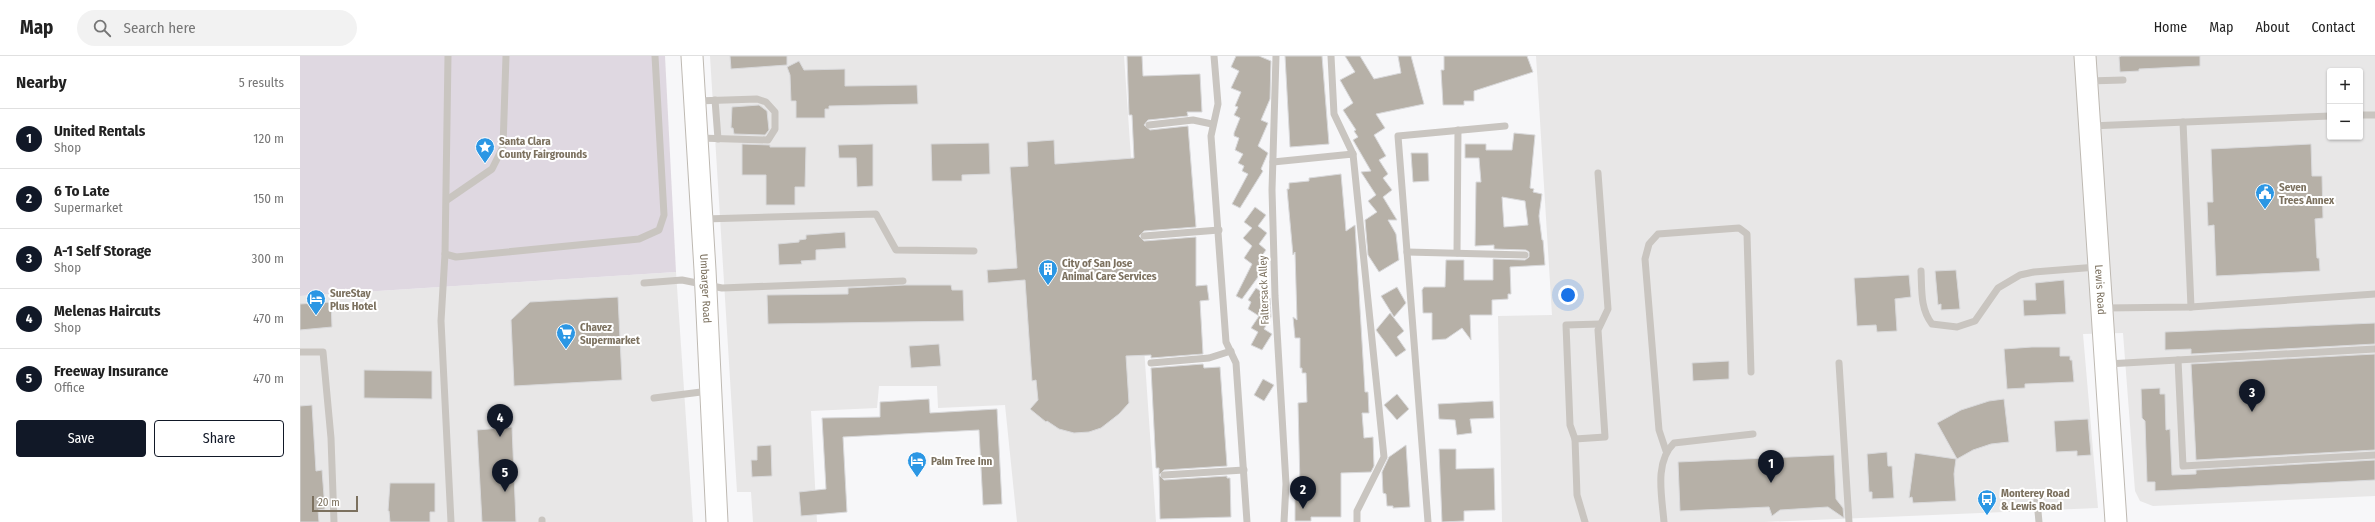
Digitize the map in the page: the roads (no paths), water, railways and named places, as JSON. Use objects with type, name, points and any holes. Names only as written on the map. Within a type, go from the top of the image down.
[{"type":"street","name":"Umbarger Road","points":[[692,56],[706,285],[717,522]]},
{"type":"street","name":"Lewis Road","points":[[2085,56],[2116,522]]},
{"type":"lane","points":[[448,56],[447,200],[441,321],[451,522]]},
{"type":"lane","points":[[447,200],[492,168],[503,147],[506,56]]},
{"type":"lane","points":[[445,254],[456,257],[639,239],[659,230],[664,215],[655,56]]},
{"type":"lane","points":[[1214,56],[1218,104],[1212,124],[1211,136],[1226,342],[1236,363],[1247,522]]},
{"type":"lane","name":"Faltersack Alley","points":[[1276,56],[1272,190],[1275,296],[1286,484],[1284,522]]},
{"type":"lane","points":[[1331,56],[1334,114],[1354,154],[1384,457],[1357,511],[1356,522]]},
{"type":"lane","points":[[2086,81],[2123,80]]},
{"type":"lane","points":[[695,101],[757,99],[766,102],[775,112],[775,130],[768,140],[697,138]]},
{"type":"lane","points":[[715,100],[718,139]]},
{"type":"lane","points":[[2363,115],[2375,115]]},
{"type":"lane","points":[[2090,126],[2327,116]]},
{"type":"lane","points":[[1149,125],[1193,120],[1212,124]]},
{"type":"lane","points":[[2183,122],[2191,307]]},
{"type":"lane","points":[[1428,522],[1398,136],[1505,126]]},
{"type":"lane","points":[[1457,253],[1458,130]]},
{"type":"lane","points":[[1273,162],[1354,154]]},
{"type":"lane","points":[[1575,439],[1606,437],[1598,330],[1608,309],[1598,172]]},
{"type":"lane","points":[[702,220],[876,214],[896,250],[974,250]]},
{"type":"lane","points":[[1664,522],[1661,478],[1666,451],[1659,430],[1645,259],[1649,244],[1658,234],[1739,228],[1746,234],[1751,372]]},
{"type":"lane","points":[[1144,236],[1219,230]]},
{"type":"lane","points":[[1407,252],[1525,255]]},
{"type":"lane","points":[[1921,271],[1924,308],[1927,318],[1932,324],[1956,327],[1975,320],[1998,288],[2020,275],[2034,272],[2099,267]]},
{"type":"lane","points":[[644,283],[682,280],[722,288],[903,281]]},
{"type":"lane","points":[[2102,308],[2191,307],[2375,294]]},
{"type":"lane","points":[[1585,522],[1577,495],[1575,439],[1570,425],[1566,325],[1600,324]]},
{"type":"lane","points":[[2105,365],[2375,349]]},
{"type":"lane","points":[[300,352],[323,352],[331,438],[334,522]]},
{"type":"lane","points":[[1151,363],[1209,358],[1231,352]]},
{"type":"lane","points":[[2178,360],[2183,466],[2375,455]]},
{"type":"lane","points":[[1839,363],[1849,522]]},
{"type":"lane","points":[[654,398],[710,391]]},
{"type":"lane","points":[[1666,451],[1674,443],[1753,434]]},
{"type":"lane","points":[[1164,475],[1244,470]]},
{"type":"lane","points":[[2037,502],[2039,522]]},
{"type":"place","name":"Santa Clara County Fairgrounds","points":[[485,164]]},
{"type":"place","name":"Seven Trees Annex","points":[[2265,210]]},
{"type":"place","name":"City of San Jose Animal Care Services","points":[[1048,286]]},
{"type":"place","name":"SureStay Plus Hotel","points":[[316,316]]},
{"type":"place","name":"Chavez Supermarket","points":[[566,350]]},
{"type":"place","name":"A-1 Self Storage","points":[[2252,412]]},
{"type":"place","name":"Melenas Haircuts","points":[[500,437]]},
{"type":"place","name":"Palm Tree Inn","points":[[917,478]]},
{"type":"place","name":"United Rentals","points":[[1771,483]]},
{"type":"place","name":"Freeway Insurance","points":[[505,492]]},
{"type":"place","name":"6 To Late","points":[[1303,509]]},
{"type":"place","name":"Monterey Road & Lewis Road","points":[[1987,516]]}]
